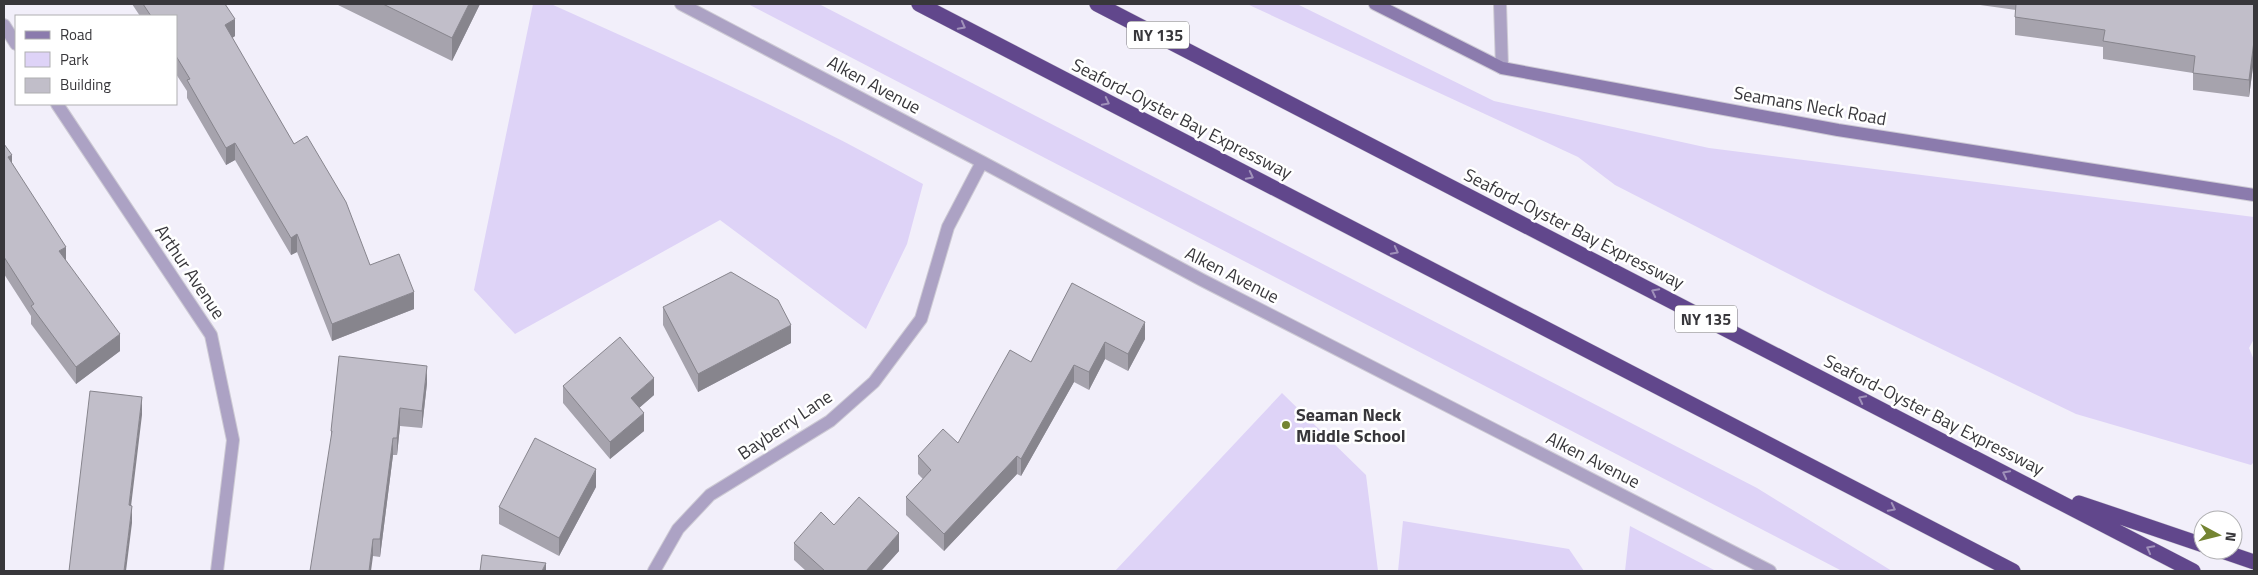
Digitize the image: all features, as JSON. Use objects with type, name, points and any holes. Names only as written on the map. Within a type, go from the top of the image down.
[{"type":"highway","name":"Seaford-Oyster Bay Expressway","points":[[919,4],[2012,571]]},
{"type":"highway","name":"Seaford-Oyster Bay Expressway","points":[[1098,4],[2193,571]]},
{"type":"highway","points":[[2034,488],[2193,541]]},
{"type":"main road","name":"Seamans Neck Road","points":[[1375,4],[1502,68],[1838,130],[2254,195]]},
{"type":"street","name":"Alken Avenue","points":[[681,4],[1202,280],[1770,571]]},
{"type":"street","points":[[1500,4],[1502,68]]},
{"type":"street","points":[[4,25],[15,42]]},
{"type":"street","name":"Arthur Avenue","points":[[57,105],[211,335],[234,440],[217,571]]},
{"type":"street","name":"Bayberry Lane","points":[[654,571],[678,528],[710,495],[830,421],[874,382],[921,319],[948,227],[982,162]]},
{"type":"green space","points":[[533,4],[551,4],[692,68],[832,135],[923,184],[907,244],[866,329],[720,220],[515,334],[474,290]]},
{"type":"green space","points":[[748,4],[819,4],[1757,488],[1892,571],[1842,571]]},
{"type":"green space","points":[[1247,4],[1297,4],[1494,101],[1709,148],[2254,217],[2254,339],[2249,348],[2254,360],[2254,462],[2251,465],[2076,414],[1828,294],[1615,185],[1578,157]]},
{"type":"green space","points":[[1282,393],[1366,475],[1378,571],[1115,571]]},
{"type":"green space","points":[[1403,521],[1569,549],[1584,571],[1398,571]]},
{"type":"green space","points":[[1630,526],[1716,571],[1625,571]]},
{"type":"building","points":[[143,4],[225,4],[235,19],[225,25],[294,144],[307,136],[346,202],[370,265],[399,254],[414,292],[332,324],[297,234],[291,238],[235,143],[226,148],[187,80],[190,79],[178,59],[178,15],[150,15]]},
{"type":"building","points":[[383,4],[469,4],[452,38]]},
{"type":"building","points":[[2016,4],[2254,4],[2254,41],[2249,80],[2193,73],[2195,56],[2103,41],[2105,30],[2015,17]]},
{"type":"building","points":[[4,144],[12,155],[8,157],[66,247],[59,251],[120,334],[76,367],[31,306],[34,304],[4,257]]},
{"type":"building","points":[[731,272],[778,300],[791,325],[698,374],[663,307]]},
{"type":"building","points":[[1072,283],[1145,322],[1128,354],[1105,342],[1089,372],[1074,365],[1021,459],[1017,456],[944,534],[906,497],[931,470],[918,456],[943,429],[958,443],[1010,350],[1031,362]]},
{"type":"building","points":[[620,337],[654,378],[631,398],[644,413],[610,442],[563,386]]},
{"type":"building","points":[[339,356],[427,366],[422,411],[400,408],[397,438],[393,438],[380,539],[373,539],[369,571],[310,571],[332,431]]},
{"type":"building","points":[[90,391],[142,397],[129,505],[132,506],[124,571],[69,571]]},
{"type":"building","points":[[535,438],[596,469],[559,538],[499,507]]},
{"type":"building","points":[[859,497],[899,533],[866,571],[825,571],[794,543],[821,512],[834,525]]},
{"type":"building","points":[[482,555],[546,563],[542,571],[480,571]]},
{"type":"place","name":"Seaman Neck Middle School","points":[[1286,425]]}]
